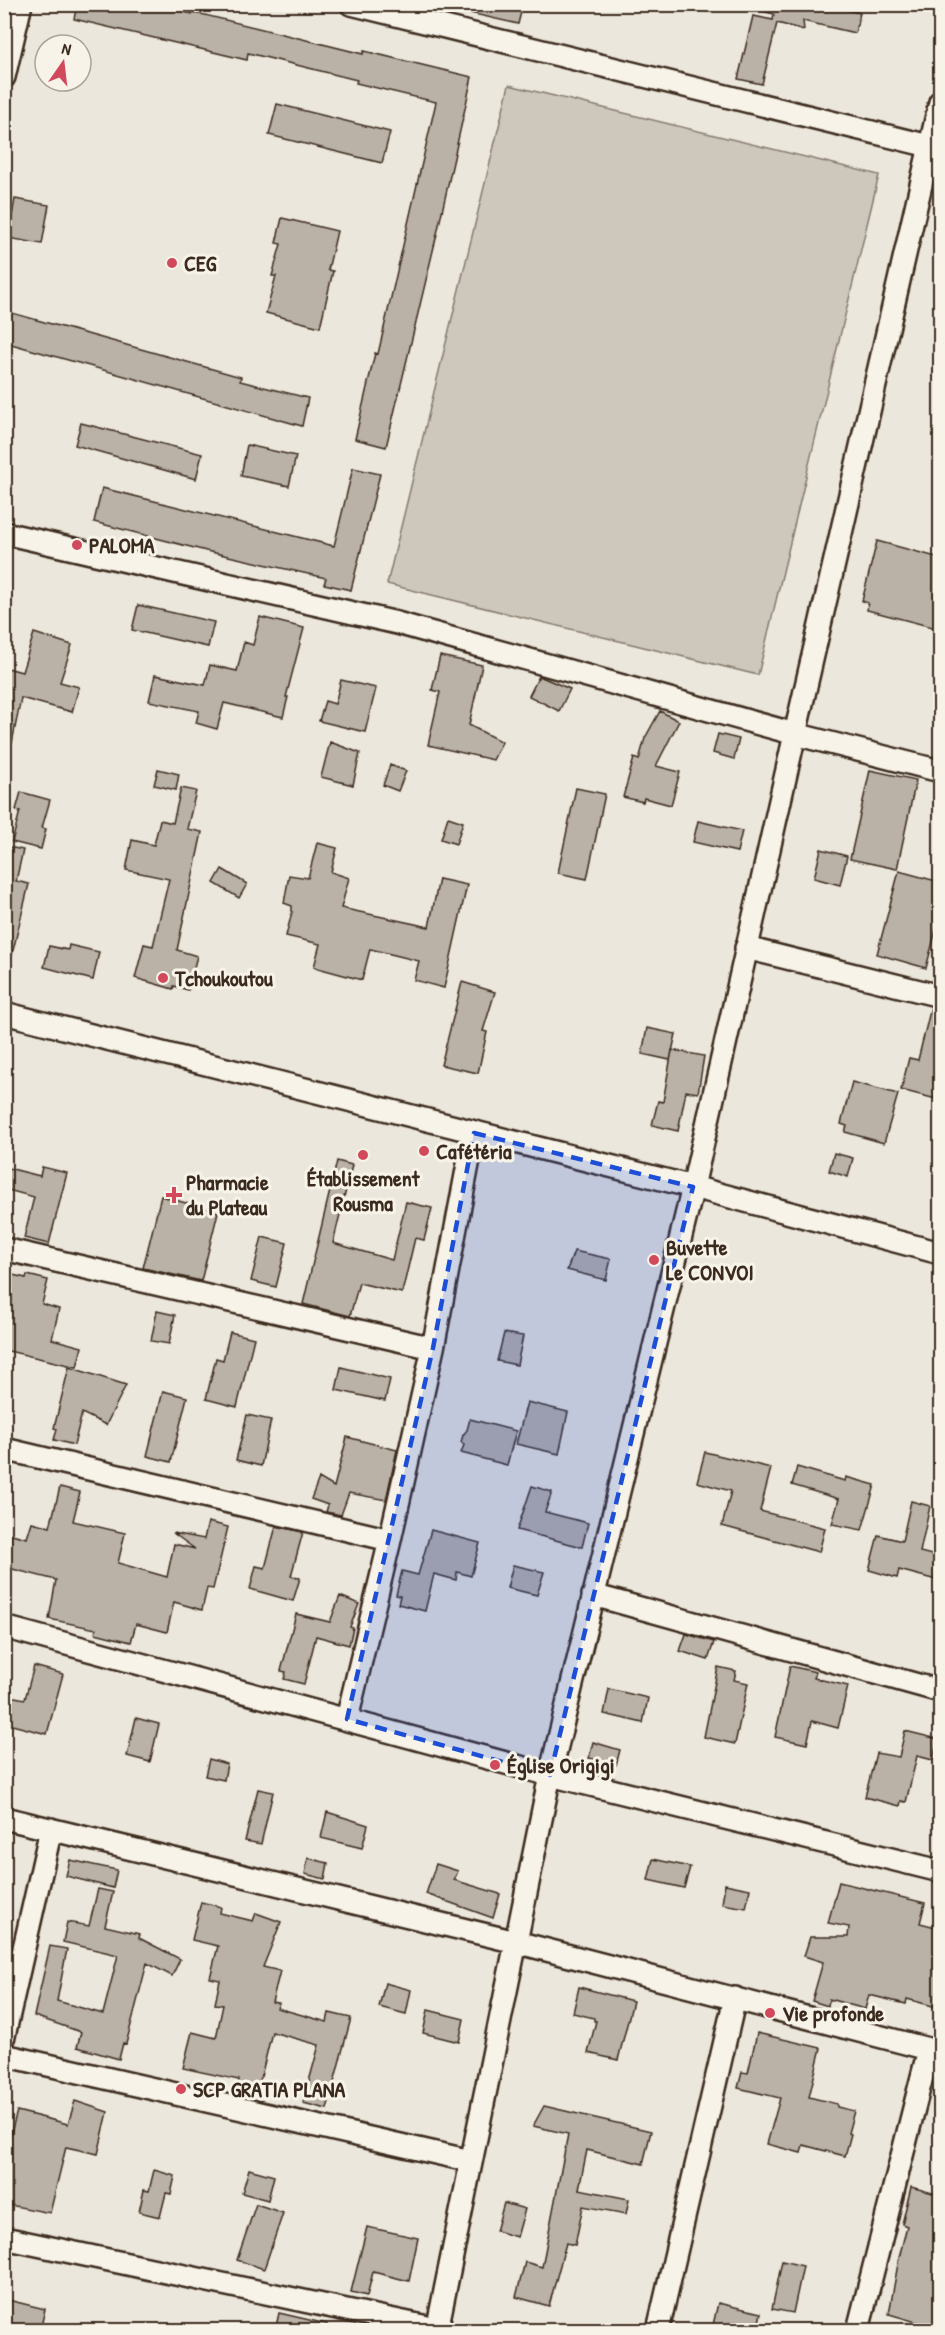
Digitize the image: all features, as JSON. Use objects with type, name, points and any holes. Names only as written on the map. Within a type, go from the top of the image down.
[{"type":"street","points":[[4,76],[21,4]]},
{"type":"street","points":[[351,4],[399,10],[929,146]]},
{"type":"street","points":[[4,2238],[437,2330],[550,1775],[693,1187],[940,102]]},
{"type":"street","points":[[4,533],[398,623],[795,734],[940,771]]},
{"type":"street","points":[[746,948],[940,996]]},
{"type":"street","points":[[4,1013],[693,1187],[940,1253]]},
{"type":"street","points":[[347,1719],[433,1348],[474,1132]]},
{"type":"street","points":[[4,1250],[433,1348]]},
{"type":"street","points":[[4,1449],[390,1540]]},
{"type":"street","points":[[593,1595],[940,1691]]},
{"type":"street","points":[[4,1627],[550,1775],[940,1871]]},
{"type":"street","points":[[4,1818],[516,1942],[935,2050],[858,2331]]},
{"type":"street","points":[[4,2036],[51,1829]]},
{"type":"street","points":[[658,2331],[735,1998]]},
{"type":"street","points":[[4,2055],[471,2162]]},
{"type":"highlighted area","points":[[474,1133],[693,1187],[550,1775],[347,1719],[433,1348]]},
{"type":"shaded area","points":[[509,85],[879,175],[758,675],[387,584]]},
{"type":"building","points":[[77,4],[151,4],[472,77],[386,447],[355,439],[375,353],[378,354],[436,102],[248,53],[247,60],[74,19]]},
{"type":"building","points":[[462,4],[523,4],[518,24],[461,11]]},
{"type":"building","points":[[761,4],[823,4],[860,13],[855,33],[803,21],[804,30],[777,23],[762,84],[738,79],[753,16],[773,20],[774,14],[761,11]]},
{"type":"building","points":[[277,104],[390,132],[382,163],[269,135]]},
{"type":"building","points":[[15,199],[49,205],[42,244],[8,238]]},
{"type":"building","points":[[282,218],[337,231],[328,270],[333,271],[320,327],[266,313],[276,276],[272,276],[281,244],[276,243]]},
{"type":"building","points":[[12,313],[241,377],[240,381],[308,398],[302,426],[4,342]]},
{"type":"building","points":[[81,423],[202,454],[196,479],[75,445]]},
{"type":"building","points":[[247,445],[296,456],[289,486],[241,476]]},
{"type":"building","points":[[353,468],[380,474],[351,590],[324,584],[326,578],[206,551],[94,522],[102,488],[334,546]]},
{"type":"building","points":[[877,541],[940,558],[940,629],[867,610],[868,603],[862,601]]},
{"type":"building","points":[[138,605],[214,622],[208,647],[132,630]]},
{"type":"building","points":[[260,617],[304,628],[283,717],[224,703],[217,729],[196,723],[199,711],[149,701],[155,675],[205,685],[210,665],[237,671],[244,642],[253,645]]},
{"type":"building","points":[[34,633],[72,645],[60,682],[79,687],[72,712],[21,698],[12,743],[4,743],[4,667],[22,672]]},
{"type":"building","points":[[440,656],[482,665],[469,725],[502,742],[493,760],[428,745],[440,692],[432,690]]},
{"type":"building","points":[[539,676],[570,689],[559,711],[529,696]]},
{"type":"building","points":[[341,680],[376,688],[365,732],[319,721],[325,701],[335,704]]},
{"type":"building","points":[[660,711],[679,721],[656,766],[680,772],[671,805],[644,798],[643,802],[623,797],[634,758],[639,760],[645,738]]},
{"type":"building","points":[[718,734],[739,739],[734,759],[713,753]]},
{"type":"building","points":[[330,742],[360,753],[353,785],[321,777]]},
{"type":"building","points":[[390,765],[406,771],[398,791],[383,785]]},
{"type":"building","points":[[158,769],[179,774],[176,790],[154,785]]},
{"type":"building","points":[[870,770],[916,780],[897,869],[850,859]]},
{"type":"building","points":[[181,788],[196,791],[187,829],[202,832],[177,950],[197,956],[188,990],[174,986],[173,989],[135,978],[144,944],[153,946],[169,879],[126,870],[132,840],[154,845],[160,820],[173,823]]},
{"type":"building","points":[[576,788],[605,794],[587,879],[558,873]]},
{"type":"building","points":[[21,792],[50,800],[42,828],[46,829],[41,849],[12,842],[20,811],[16,810]]},
{"type":"building","points":[[448,817],[463,822],[456,844],[441,839]]},
{"type":"building","points":[[698,821],[742,831],[737,852],[693,842]]},
{"type":"building","points":[[317,843],[337,848],[331,872],[349,878],[341,908],[429,927],[439,879],[467,885],[444,988],[414,980],[419,961],[370,949],[362,980],[314,967],[320,944],[286,936],[292,912],[292,906],[284,903],[289,875],[308,878]]},
{"type":"building","points":[[4,846],[23,850],[16,881],[29,884],[11,959],[4,958]]},
{"type":"building","points":[[821,849],[847,856],[840,885],[814,878]]},
{"type":"building","points":[[222,869],[247,884],[239,898],[214,883]]},
{"type":"building","points":[[899,871],[940,882],[940,915],[926,968],[877,954]]},
{"type":"building","points":[[69,945],[99,952],[93,980],[44,967],[49,946],[68,950]]},
{"type":"building","points":[[462,982],[495,992],[483,1031],[487,1032],[478,1073],[441,1065]]},
{"type":"building","points":[[931,1007],[940,1008],[940,1100],[901,1090],[909,1058],[918,1060]]},
{"type":"building","points":[[647,1028],[676,1034],[670,1060],[642,1054]]},
{"type":"building","points":[[672,1050],[704,1056],[698,1093],[686,1091],[678,1131],[652,1125],[658,1101],[663,1102]]},
{"type":"building","points":[[852,1082],[898,1094],[884,1143],[845,1132],[847,1126],[841,1124]]},
{"type":"building","points":[[834,1153],[853,1158],[848,1177],[829,1171]]},
{"type":"building","points":[[337,1161],[352,1165],[333,1243],[392,1260],[406,1202],[432,1208],[424,1240],[415,1238],[402,1293],[359,1283],[350,1316],[303,1304]]},
{"type":"building","points":[[4,1167],[40,1176],[42,1167],[67,1173],[49,1244],[24,1238],[34,1197],[4,1189]]},
{"type":"building","points":[[161,1196],[218,1212],[201,1281],[143,1268]]},
{"type":"building","points":[[262,1237],[287,1243],[276,1287],[251,1281]]},
{"type":"building","points":[[574,1251],[611,1259],[606,1280],[567,1270]]},
{"type":"building","points":[[4,1273],[48,1280],[42,1304],[59,1309],[52,1339],[82,1347],[77,1367],[4,1350]]},
{"type":"building","points":[[157,1311],[175,1315],[169,1344],[151,1341]]},
{"type":"building","points":[[230,1332],[254,1338],[237,1407],[206,1399],[216,1358],[223,1360]]},
{"type":"building","points":[[504,1333],[523,1336],[517,1365],[497,1361]]},
{"type":"building","points":[[69,1367],[126,1385],[106,1425],[82,1413],[74,1445],[54,1440],[57,1429],[54,1428]]},
{"type":"building","points":[[341,1367],[390,1379],[385,1401],[336,1390]]},
{"type":"building","points":[[163,1391],[187,1397],[171,1462],[147,1456]]},
{"type":"building","points":[[527,1402],[568,1412],[559,1454],[516,1444]]},
{"type":"building","points":[[247,1415],[271,1420],[261,1466],[236,1460]]},
{"type":"building","points":[[470,1419],[516,1431],[507,1465],[461,1453],[464,1445],[461,1442]]},
{"type":"building","points":[[347,1437],[397,1450],[386,1500],[349,1493],[341,1515],[326,1512],[328,1505],[311,1499],[319,1478],[334,1487]]},
{"type":"building","points":[[705,1452],[771,1468],[760,1511],[825,1528],[819,1552],[722,1526],[731,1491],[697,1482]]},
{"type":"building","points":[[797,1467],[845,1481],[846,1477],[875,1485],[862,1530],[832,1524],[839,1499],[792,1485]]},
{"type":"building","points":[[532,1486],[552,1492],[545,1512],[588,1523],[582,1547],[517,1530]]},
{"type":"building","points":[[60,1487],[80,1492],[73,1521],[125,1533],[118,1563],[167,1577],[174,1544],[195,1549],[173,1533],[204,1539],[208,1522],[228,1527],[213,1589],[207,1588],[202,1610],[174,1602],[167,1632],[136,1624],[131,1642],[95,1633],[96,1629],[49,1619],[56,1580],[4,1567],[4,1532],[27,1538],[32,1522],[50,1527]]},
{"type":"building","points":[[911,1501],[930,1506],[920,1552],[940,1557],[940,1581],[899,1570],[897,1578],[869,1570],[878,1535],[902,1541]]},
{"type":"building","points":[[276,1526],[303,1532],[291,1576],[300,1578],[293,1601],[250,1589],[256,1566],[265,1568]]},
{"type":"building","points":[[431,1530],[480,1543],[471,1576],[457,1572],[456,1580],[434,1574],[425,1611],[398,1604],[400,1596],[396,1595],[402,1571],[418,1575]]},
{"type":"building","points":[[513,1565],[544,1572],[537,1595],[507,1588]]},
{"type":"building","points":[[340,1596],[359,1604],[350,1627],[353,1628],[349,1645],[316,1636],[304,1684],[284,1679],[286,1672],[281,1671],[296,1614],[330,1622]]},
{"type":"building","points":[[686,1634],[714,1642],[708,1660],[680,1651]]},
{"type":"building","points":[[34,1666],[63,1674],[47,1734],[4,1723],[4,1695],[25,1699]]},
{"type":"building","points":[[790,1666],[816,1672],[814,1678],[848,1686],[838,1728],[812,1721],[807,1744],[775,1737]]},
{"type":"building","points":[[718,1667],[736,1671],[734,1680],[748,1683],[735,1744],[704,1737]]},
{"type":"building","points":[[609,1689],[648,1698],[643,1723],[604,1714]]},
{"type":"building","points":[[136,1718],[159,1724],[150,1762],[127,1756]]},
{"type":"building","points":[[905,1731],[938,1739],[933,1760],[917,1756],[906,1802],[901,1801],[900,1806],[865,1797],[876,1753],[899,1757]]},
{"type":"building","points":[[593,1742],[620,1750],[616,1765],[589,1758]]},
{"type":"building","points":[[209,1759],[227,1764],[224,1780],[205,1776]]},
{"type":"building","points":[[258,1789],[273,1792],[261,1844],[245,1841]]},
{"type":"building","points":[[327,1812],[368,1825],[362,1848],[321,1838]]},
{"type":"building","points":[[308,1858],[328,1863],[325,1879],[305,1874]]},
{"type":"building","points":[[653,1859],[690,1867],[684,1888],[648,1880]]},
{"type":"building","points":[[70,1860],[117,1870],[113,1888],[66,1876]]},
{"type":"building","points":[[436,1864],[458,1871],[454,1880],[500,1894],[493,1918],[426,1894]]},
{"type":"building","points":[[839,1882],[925,1903],[920,1923],[940,1928],[940,2008],[907,1999],[906,2004],[869,1995],[865,2009],[829,1999],[828,2006],[812,2001],[823,1962],[804,1956],[810,1937],[848,1937],[849,1927],[828,1923]]},
{"type":"building","points":[[725,1884],[750,1889],[746,1908],[722,1904]]},
{"type":"building","points":[[98,1889],[113,1892],[105,1926],[140,1934],[139,1938],[180,1959],[172,1976],[147,1963],[126,2044],[123,2043],[119,2059],[77,2047],[81,2032],[34,2016],[50,1946],[67,1949],[57,2001],[103,2014],[118,1955],[63,1942],[67,1922],[89,1926]]},
{"type":"building","points":[[201,1902],[221,1907],[220,1913],[253,1921],[256,1913],[281,1922],[263,1967],[280,1971],[272,2002],[279,2003],[277,2008],[327,2022],[329,2013],[351,2018],[327,2109],[303,2103],[319,2045],[272,2032],[258,2089],[238,2084],[239,2080],[183,2068],[192,2032],[216,2038],[223,2005],[215,2004],[220,1980],[210,1978],[218,1946],[192,1940]]},
{"type":"building","points":[[385,1983],[411,1990],[406,2014],[379,2007]]},
{"type":"building","points":[[579,1987],[633,2001],[618,2060],[588,2053],[596,2021],[594,2018],[573,2013]]},
{"type":"building","points":[[428,2010],[464,2019],[459,2042],[423,2033]]},
{"type":"building","points":[[757,2033],[821,2048],[809,2097],[854,2111],[845,2156],[803,2145],[801,2153],[767,2144],[780,2098],[738,2088],[742,2072],[748,2073]]},
{"type":"building","points":[[75,2101],[108,2112],[98,2154],[66,2147],[50,2213],[4,2204],[4,2158],[17,2111],[68,2124]]},
{"type":"building","points":[[544,2106],[651,2131],[643,2164],[587,2150],[579,2189],[629,2199],[626,2214],[583,2206],[575,2245],[566,2243],[549,2306],[516,2297],[525,2262],[542,2267],[568,2134],[533,2126]]},
{"type":"building","points":[[249,2169],[274,2176],[268,2200],[242,2193]]},
{"type":"building","points":[[154,2170],[175,2176],[171,2194],[166,2193],[160,2217],[139,2212],[144,2190],[149,2191]]},
{"type":"building","points":[[911,2187],[940,2195],[940,2329],[889,2314],[907,2226],[902,2224]]},
{"type":"building","points":[[504,2203],[525,2209],[517,2237],[496,2231]]},
{"type":"building","points":[[256,2204],[283,2213],[264,2269],[237,2260]]},
{"type":"building","points":[[367,2227],[418,2238],[409,2281],[373,2272],[367,2296],[351,2292]]},
{"type":"building","points":[[782,2261],[803,2266],[793,2313],[772,2309]]},
{"type":"building","points":[[4,2299],[45,2309],[40,2331],[4,2331]]},
{"type":"building","points":[[718,2303],[761,2313],[757,2331],[718,2331],[719,2327],[713,2325]]},
{"type":"building","points":[[279,2313],[327,2324],[326,2331],[275,2331]]},
{"type":"place","name":"CEG","points":[[172,263]]},
{"type":"place","name":"PALOMA","points":[[77,545]]},
{"type":"place","name":"Tchoukoutou","points":[[163,978]]},
{"type":"place","name":"Cafétéria","points":[[424,1151]]},
{"type":"place","name":"Établissement Rousma","points":[[363,1155]]},
{"type":"place","name":"Pharmacie du Plateau","points":[[174,1195]]},
{"type":"place","name":"Buvette Le CONVOI","points":[[654,1260]]},
{"type":"place","name":"Église Origigi","points":[[495,1765]]},
{"type":"place","name":"Vie profonde","points":[[770,2013]]},
{"type":"place","name":"SCP GRATIA PLANA","points":[[181,2089]]}]
